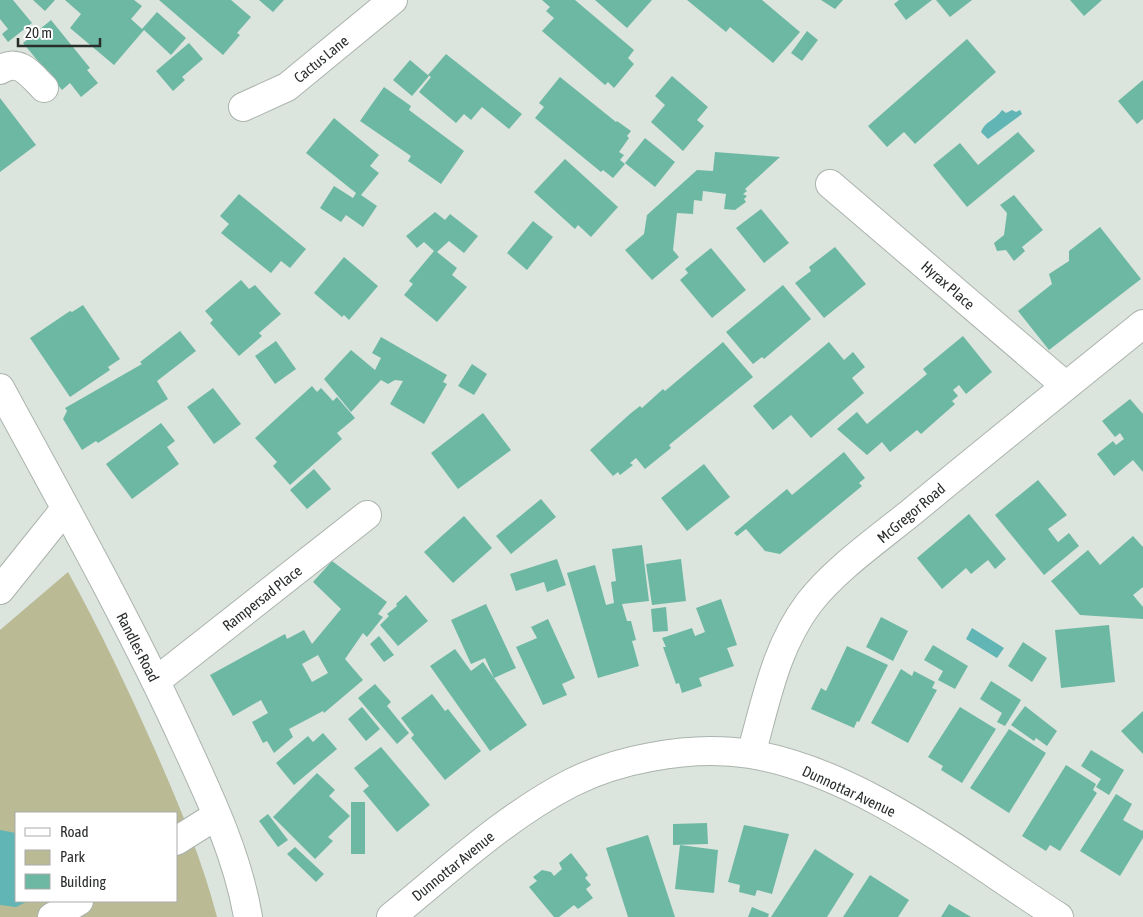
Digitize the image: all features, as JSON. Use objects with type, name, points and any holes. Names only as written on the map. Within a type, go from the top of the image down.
[{"type":"street","name":"Cactus Lane","points":[[243,107],[287,87],[392,0]]},
{"type":"street","points":[[0,70],[10,65],[22,67],[44,88]]},
{"type":"street","name":"Hyrax Place","points":[[830,184],[1066,386]]},
{"type":"street","name":"McGregor Road","points":[[751,754],[774,669],[797,622],[809,603],[842,571],[1143,324]]},
{"type":"street","name":"Randles Road","points":[[0,388],[156,681],[216,816],[236,870],[248,917]]},
{"type":"street","points":[[0,590],[65,509]]},
{"type":"street","name":"Rampersad Place","points":[[156,681],[367,515]]},
{"type":"street","name":"Dunnottar Avenue","points":[[391,917],[506,823],[580,779],[626,762],[668,754],[703,751],[751,754],[813,771],[868,797],[921,828],[1059,917]]},
{"type":"street","points":[[178,841],[216,816]]},
{"type":"street","points":[[52,917],[77,902]]},
{"type":"green space","points":[[68,572],[135,705],[164,771],[197,853],[217,917],[0,917],[0,630]]},
{"type":"water","points":[[1002,110],[1006,113],[1012,110],[1016,112],[1020,110],[1022,114],[988,139],[981,132],[985,125]]},
{"type":"water","points":[[972,628],[1004,648],[997,658],[966,639]]},
{"type":"water","points":[[0,830],[15,833],[15,902],[26,902],[16,907],[0,905]]},
{"type":"building","points":[[0,0],[13,0],[32,23],[8,42],[2,34],[8,29],[0,19]]},
{"type":"building","points":[[33,0],[55,0],[45,11]]},
{"type":"building","points":[[65,0],[134,0],[142,6],[131,19],[142,29],[157,12],[186,38],[171,55],[144,30],[114,65],[70,28],[81,14]]},
{"type":"building","points":[[159,0],[231,0],[251,17],[237,33],[240,35],[223,55]]},
{"type":"building","points":[[259,0],[284,0],[273,12]]},
{"type":"building","points":[[542,0],[575,0],[634,50],[628,58],[634,64],[614,88],[608,82],[605,85],[542,31],[554,18],[546,11],[550,7]]},
{"type":"building","points":[[595,0],[652,0],[627,28]]},
{"type":"building","points":[[687,0],[762,0],[800,32],[773,63],[730,27],[726,32]]},
{"type":"building","points":[[821,0],[843,0],[835,9]]},
{"type":"building","points":[[899,0],[932,0],[906,20],[894,4]]},
{"type":"building","points":[[936,0],[972,0],[950,17]]},
{"type":"building","points":[[1070,0],[1102,0],[1084,16]]},
{"type":"building","points":[[51,20],[90,68],[87,70],[98,83],[81,97],[70,83],[62,90],[23,43]]},
{"type":"building","points":[[807,31],[818,40],[802,61],[791,53]]},
{"type":"building","points":[[967,39],[996,72],[915,144],[904,132],[887,147],[868,126]]},
{"type":"building","points":[[189,43],[203,59],[182,77],[185,80],[173,91],[156,71]]},
{"type":"building","points":[[446,54],[522,114],[509,129],[482,107],[471,120],[464,114],[456,123],[419,92],[431,77],[428,75]]},
{"type":"building","points":[[410,60],[429,76],[412,96],[393,80]]},
{"type":"building","points":[[672,76],[708,107],[697,120],[704,126],[683,151],[651,122],[665,105],[655,96]]},
{"type":"building","points":[[560,77],[616,122],[631,131],[627,136],[629,138],[619,152],[624,155],[620,160],[625,164],[613,178],[603,170],[601,172],[535,118],[544,107],[539,103]]},
{"type":"building","points":[[1143,80],[1143,119],[1137,124],[1118,101]]},
{"type":"building","points":[[384,87],[411,106],[409,110],[464,151],[441,184],[408,161],[411,156],[360,121]]},
{"type":"building","points":[[0,98],[36,145],[0,172]]},
{"type":"building","points":[[334,118],[379,155],[370,166],[379,173],[361,195],[377,206],[363,227],[346,215],[341,222],[320,208],[334,186],[353,198],[356,193],[306,153]]},
{"type":"building","points":[[1018,132],[1035,151],[967,207],[933,165],[960,143],[978,165]]},
{"type":"building","points":[[645,138],[675,162],[655,187],[625,163]]},
{"type":"building","points":[[715,152],[780,157],[745,189],[747,191],[743,194],[747,196],[744,199],[746,202],[735,210],[724,209],[726,194],[703,191],[702,201],[694,200],[693,214],[677,213],[673,250],[679,257],[652,280],[625,250],[644,234],[647,215],[697,170],[713,171]]},
{"type":"building","points":[[565,159],[618,207],[591,237],[578,225],[575,229],[534,192]]},
{"type":"building","points":[[239,194],[306,249],[290,268],[281,261],[271,273],[221,233],[229,224],[220,216]]},
{"type":"building","points":[[1014,195],[1043,230],[1022,247],[1025,251],[1014,261],[1006,250],[997,251],[994,243],[1004,235],[1007,213],[1000,205]]},
{"type":"building","points":[[761,209],[789,243],[764,263],[736,228]]},
{"type":"building","points":[[435,212],[445,220],[450,214],[478,236],[464,253],[449,241],[437,252],[457,268],[452,275],[467,287],[437,322],[404,295],[413,284],[409,281],[434,251],[424,242],[417,248],[406,236]]},
{"type":"building","points":[[533,221],[553,237],[527,270],[507,253]]},
{"type":"building","points":[[1100,227],[1141,279],[1049,350],[1018,311],[1052,284],[1049,274],[1069,261],[1069,251]]},
{"type":"building","points":[[835,247],[866,284],[824,318],[795,283],[811,271],[809,267]]},
{"type":"building","points":[[711,248],[746,290],[712,318],[680,280],[688,273],[685,269]]},
{"type":"building","points":[[344,257],[378,286],[349,320],[344,315],[342,317],[314,293]]},
{"type":"building","points":[[241,280],[249,289],[255,285],[281,314],[259,333],[262,336],[239,356],[210,323],[213,320],[205,311]]},
{"type":"building","points":[[783,285],[811,319],[764,359],[762,357],[753,364],[726,332]]},
{"type":"building","points":[[83,305],[120,359],[108,367],[110,370],[70,397],[30,338],[70,311],[72,312]]},
{"type":"building","points":[[180,331],[196,351],[157,381],[168,399],[98,443],[96,441],[82,450],[63,419],[67,411],[65,408],[142,364],[140,362]]},
{"type":"building","points":[[963,336],[992,372],[966,394],[959,385],[953,390],[958,396],[952,401],[955,404],[921,434],[917,430],[890,452],[882,442],[867,455],[837,429],[857,412],[867,424],[927,374],[923,369]]},
{"type":"building","points":[[381,337],[447,375],[443,382],[447,384],[424,424],[390,404],[403,381],[395,380],[388,384],[381,380],[351,412],[324,379],[351,350],[375,370],[381,358],[372,353]]},
{"type":"building","points":[[276,341],[296,369],[275,384],[255,356]]},
{"type":"building","points":[[723,342],[753,377],[669,445],[671,448],[645,469],[636,458],[630,463],[633,465],[620,475],[618,472],[613,476],[590,450],[631,413],[640,406],[642,408],[663,389],[665,391]]},
{"type":"building","points":[[829,342],[844,360],[853,352],[865,367],[852,378],[864,393],[811,438],[791,415],[773,430],[753,406]]},
{"type":"building","points":[[472,364],[487,374],[474,395],[458,386]]},
{"type":"building","points":[[312,386],[317,392],[321,388],[333,401],[337,397],[355,418],[337,433],[342,439],[290,485],[273,466],[277,462],[255,438]]},
{"type":"building","points":[[213,388],[241,424],[214,444],[187,407]]},
{"type":"building","points":[[1130,399],[1143,414],[1143,472],[1133,460],[1114,476],[1097,454],[1113,441],[1116,445],[1124,439],[1120,433],[1115,437],[1102,421]]},
{"type":"building","points":[[483,413],[511,450],[458,489],[431,453]]},
{"type":"building","points":[[161,423],[175,441],[167,447],[179,464],[132,499],[106,464]]},
{"type":"building","points":[[844,452],[865,478],[859,483],[862,486],[780,554],[765,551],[746,529],[737,536],[734,533],[787,489],[792,495]]},
{"type":"building","points":[[704,464],[730,497],[687,531],[661,498]]},
{"type":"building","points":[[314,469],[331,489],[307,509],[290,490]]},
{"type":"building","points":[[1038,480],[1067,515],[1048,529],[1058,542],[1069,533],[1079,546],[1044,575],[995,515]]},
{"type":"building","points":[[541,499],[556,517],[511,554],[496,536]]},
{"type":"building","points":[[969,514],[1006,559],[995,569],[988,560],[971,574],[966,568],[942,589],[917,558]]},
{"type":"building","points":[[464,516],[492,548],[453,583],[424,552]]},
{"type":"building","points":[[1133,536],[1143,547],[1143,587],[1133,595],[1143,607],[1143,619],[1080,615],[1051,581],[1088,550],[1100,565]]},
{"type":"building","points":[[642,545],[649,601],[622,604],[627,621],[631,621],[636,640],[632,641],[639,666],[598,678],[567,573],[595,565],[606,605],[614,603],[611,582],[616,581],[612,549]]},
{"type":"building","points":[[557,559],[566,585],[547,592],[544,582],[516,591],[510,574]]},
{"type":"building","points":[[681,559],[686,601],[652,605],[646,564]]},
{"type":"building","points":[[332,561],[387,602],[378,614],[383,617],[367,637],[363,633],[345,659],[363,680],[324,713],[323,711],[289,729],[293,737],[274,753],[267,741],[263,743],[252,722],[268,713],[261,700],[233,716],[210,675],[285,634],[287,639],[304,630],[312,644],[341,609],[313,582]],"holes":[[[318,655],[328,673],[312,682],[302,664]]]},
{"type":"building","points":[[406,595],[428,621],[398,646],[380,625],[389,616],[387,614]]},
{"type":"building","points":[[721,599],[737,645],[727,648],[734,666],[699,678],[702,686],[682,693],[679,683],[676,684],[663,647],[666,647],[662,638],[692,628],[695,636],[705,632],[696,608]]},
{"type":"building","points":[[486,604],[516,668],[494,678],[485,658],[471,664],[451,620]]},
{"type":"building","points":[[666,607],[668,631],[653,632],[651,609]]},
{"type":"building","points":[[881,617],[908,631],[893,661],[866,647]]},
{"type":"building","points":[[548,619],[575,678],[562,684],[567,695],[543,705],[516,647],[537,638],[531,627]]},
{"type":"building","points":[[1109,625],[1115,682],[1061,688],[1055,630]]},
{"type":"building","points":[[379,636],[394,655],[384,662],[370,644]]},
{"type":"building","points":[[1023,642],[1047,658],[1032,682],[1008,666]]},
{"type":"building","points":[[933,645],[968,666],[955,689],[938,680],[943,671],[924,660]]},
{"type":"building","points":[[847,646],[888,665],[859,722],[857,721],[854,728],[811,709],[821,688],[826,691]]},
{"type":"building","points":[[455,649],[471,671],[483,662],[527,725],[490,751],[430,666]]},
{"type":"building","points":[[901,669],[912,676],[914,671],[935,682],[932,688],[937,690],[908,743],[871,723]]},
{"type":"building","points":[[991,681],[1021,700],[1005,726],[997,722],[1002,713],[980,699]]},
{"type":"building","points":[[375,684],[391,702],[387,706],[409,733],[397,744],[358,698]]},
{"type":"building","points":[[432,694],[445,711],[448,709],[481,751],[445,780],[411,738],[414,735],[401,718]]},
{"type":"building","points":[[1025,706],[1057,731],[1047,746],[1036,738],[1034,741],[1011,725]]},
{"type":"building","points":[[362,707],[380,729],[366,741],[348,719]]},
{"type":"building","points":[[960,707],[996,729],[962,783],[941,770],[943,766],[928,757]]},
{"type":"building","points":[[1143,711],[1143,754],[1121,731]]},
{"type":"building","points":[[1009,729],[1046,753],[1009,813],[970,788]]},
{"type":"building","points":[[323,733],[337,749],[294,785],[276,763],[308,736],[313,742]]},
{"type":"building","points":[[381,747],[430,805],[397,832],[363,791],[369,786],[354,768]]},
{"type":"building","points":[[1091,750],[1124,770],[1109,795],[1096,787],[1101,779],[1081,766]]},
{"type":"building","points":[[1066,765],[1096,784],[1093,790],[1097,793],[1060,851],[1050,845],[1046,851],[1022,836]]},
{"type":"building","points":[[317,773],[335,790],[329,796],[350,816],[328,837],[333,841],[315,859],[273,817]]},
{"type":"building","points":[[1116,794],[1132,804],[1123,820],[1142,831],[1143,829],[1143,838],[1120,876],[1080,851]]},
{"type":"building","points":[[351,802],[365,802],[365,854],[351,854]]},
{"type":"building","points":[[268,814],[288,840],[278,847],[259,821]]},
{"type":"building","points":[[707,823],[708,844],[673,845],[673,824]]},
{"type":"building","points":[[744,825],[789,834],[772,894],[757,890],[755,896],[739,892],[740,885],[728,882]]},
{"type":"building","points":[[648,835],[675,917],[628,917],[606,848]]},
{"type":"building","points":[[680,845],[718,850],[714,893],[675,889]]},
{"type":"building","points":[[295,847],[324,874],[316,882],[287,854]]},
{"type":"building","points":[[815,849],[854,874],[827,917],[771,917]]},
{"type":"building","points":[[571,853],[588,875],[585,878],[591,885],[586,889],[593,898],[578,909],[574,905],[559,917],[554,917],[529,887],[537,881],[533,877],[542,870],[551,872],[554,876],[562,869],[559,863]]},
{"type":"building","points":[[870,875],[909,900],[898,917],[843,917]]},
{"type":"building","points":[[949,904],[971,917],[941,917]]},
{"type":"building","points":[[752,907],[769,914],[768,917],[748,917]]}]
